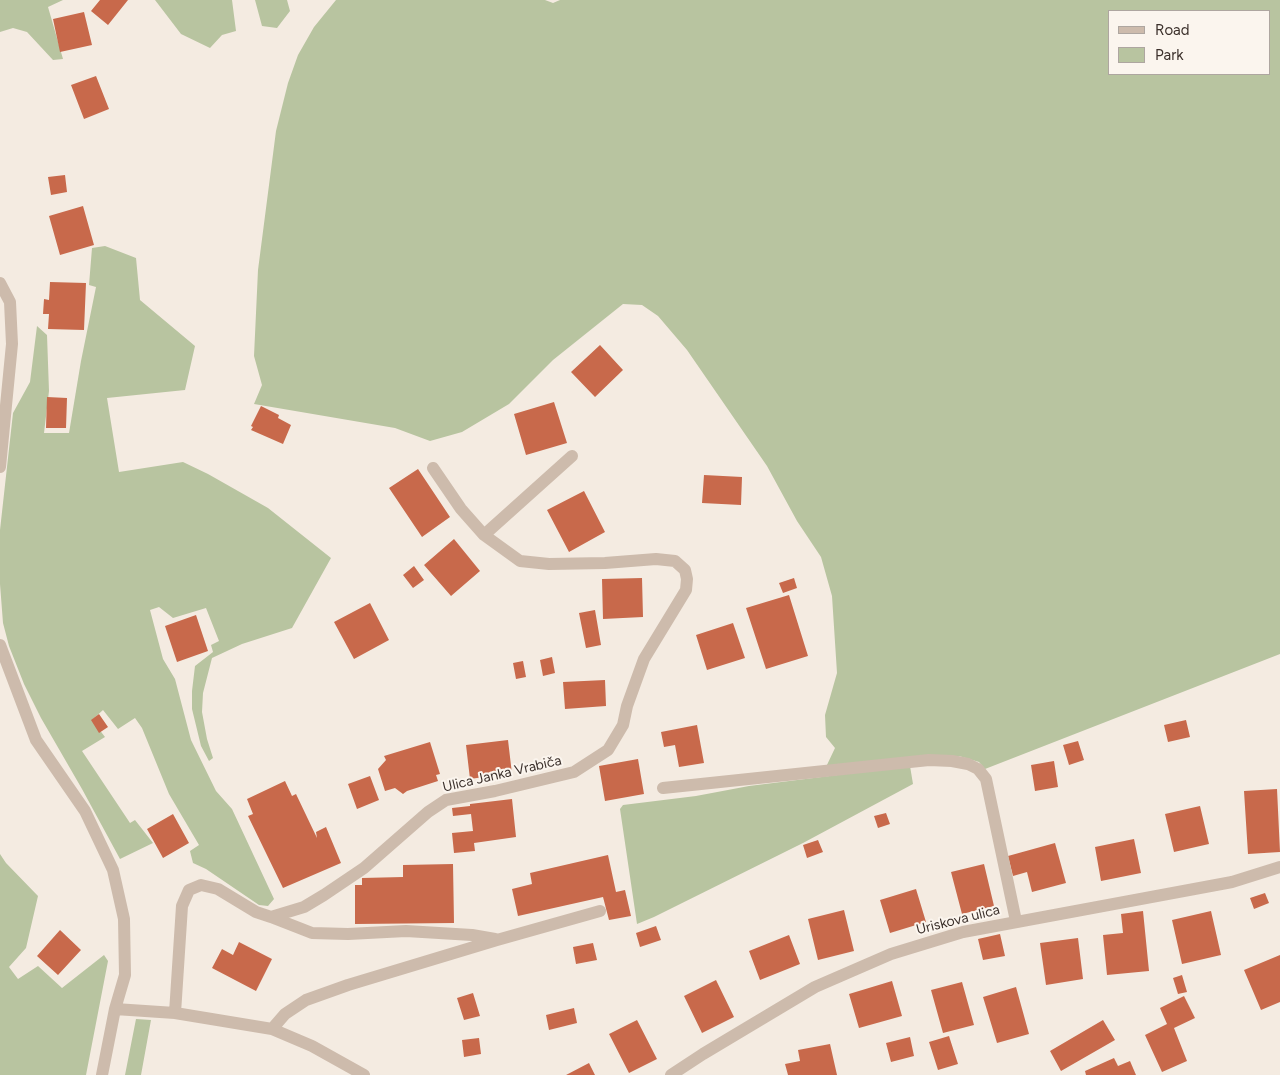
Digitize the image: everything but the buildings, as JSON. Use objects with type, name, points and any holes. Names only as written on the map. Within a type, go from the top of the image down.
[{"type":"street","points":[[0,282],[10,302],[12,344],[0,467]]},
{"type":"street","points":[[484,535],[572,456]]},
{"type":"street","name":"Ulica Janka Vrabiča","points":[[271,917],[304,907],[324,895],[364,868],[428,812],[446,800],[495,791],[574,772],[608,750],[623,724],[627,706],[644,659],[686,590],[687,579],[685,570],[675,562],[656,559],[558,564],[520,561],[484,535],[461,509],[433,468]]},
{"type":"street","points":[[0,645],[36,740],[85,811],[114,870],[124,919],[125,975],[115,1009],[102,1075]]},
{"type":"street","points":[[663,788],[929,760],[968,764],[978,769],[986,779],[1016,922]]},
{"type":"street","name":"Uriskova ulica","points":[[671,1075],[815,987],[891,954],[962,932],[1232,882],[1280,867]]},
{"type":"street","points":[[175,1013],[182,906],[189,890],[201,885],[218,889],[256,912],[312,933],[348,934],[406,931],[472,935],[497,940]]},
{"type":"street","points":[[272,1029],[285,1014],[306,1000],[348,985],[600,911]]},
{"type":"street","points":[[115,1009],[175,1013],[272,1029],[312,1046],[364,1075]]},
{"type":"green space","points":[[0,0],[63,0],[48,7],[63,59],[53,60],[27,32],[13,28],[0,32]]},
{"type":"green space","points":[[155,0],[232,0],[236,31],[222,35],[210,48],[181,34]]},
{"type":"green space","points":[[255,0],[287,0],[290,11],[277,28],[262,26]]},
{"type":"green space","points":[[336,0],[545,0],[553,3],[560,0],[1280,0],[1280,654],[985,769],[979,762],[959,756],[826,767],[835,748],[826,737],[825,715],[837,673],[832,596],[821,557],[797,521],[767,466],[687,350],[658,316],[642,305],[623,304],[553,360],[509,404],[462,432],[430,441],[395,428],[254,404],[262,385],[254,356],[258,270],[276,131],[288,83],[298,55],[314,27]]},
{"type":"green space","points":[[105,246],[136,258],[140,300],[195,346],[185,390],[107,398],[119,472],[183,462],[268,508],[331,558],[292,628],[242,644],[212,658],[203,693],[202,712],[213,758],[209,761],[201,746],[192,709],[192,691],[195,666],[213,652],[211,645],[219,641],[206,608],[173,618],[159,607],[150,610],[163,659],[175,679],[191,740],[216,791],[232,809],[274,899],[268,906],[259,905],[206,869],[193,863],[190,851],[199,845],[169,794],[142,728],[135,718],[118,729],[103,710],[92,720],[105,737],[82,751],[130,823],[135,820],[153,843],[120,859],[24,684],[9,646],[3,623],[0,584],[0,530],[13,413],[30,382],[37,326],[47,335],[49,391],[44,433],[69,433],[96,287],[89,285],[92,248]]},
{"type":"green space","points":[[910,766],[913,784],[803,843],[637,924],[620,809],[623,805],[696,796],[749,786]]},
{"type":"green space","points":[[0,854],[6,863],[38,896],[26,948],[9,967],[18,979],[38,966],[62,988],[104,955],[108,961],[86,1075],[0,1075]]},
{"type":"green space","points":[[136,1019],[151,1020],[141,1075],[125,1075]]}]
